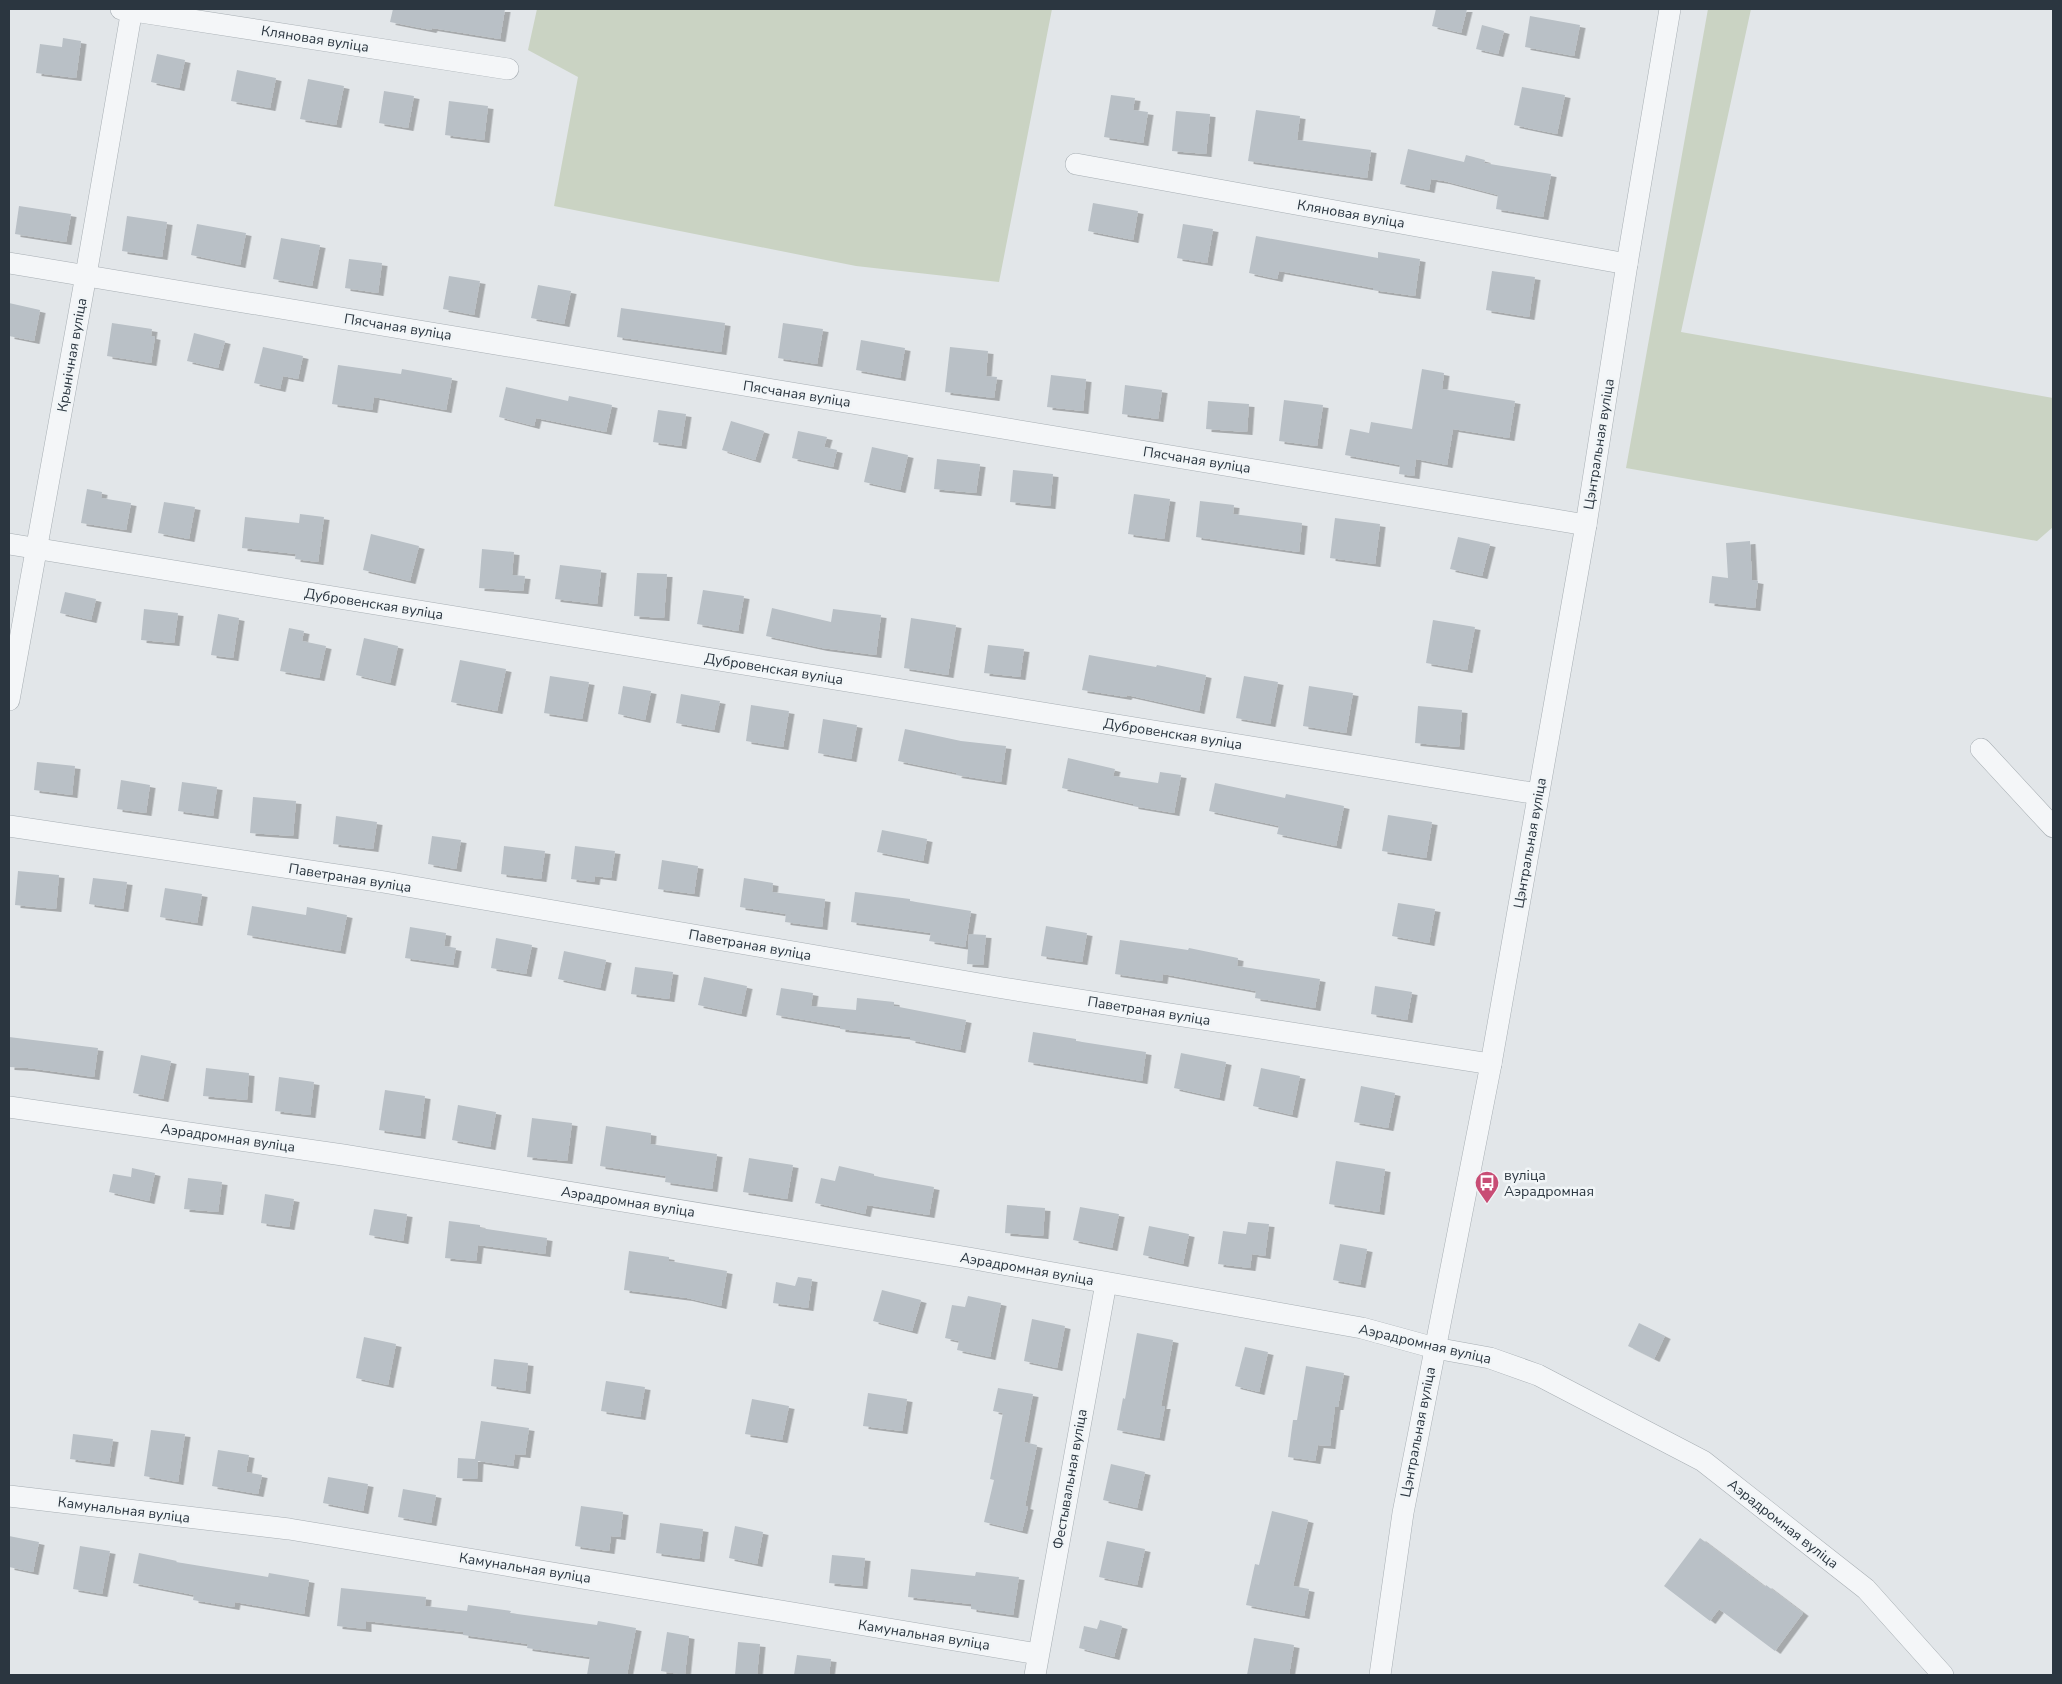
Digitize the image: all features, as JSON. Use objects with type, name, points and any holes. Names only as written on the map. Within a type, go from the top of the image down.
[{"type":"street","name":"Кляновая вуліца","points":[[128,9],[508,68]]},
{"type":"street","name":"Крынічная вуліца","points":[[9,700],[86,275],[128,9]]},
{"type":"street","name":"Цэнтральная вуліца","points":[[1380,1675],[1403,1512],[1491,1064],[1586,525],[1626,264],[1670,9]]},
{"type":"street","name":"Кляновая вуліца","points":[[1076,164],[1626,264]]},
{"type":"street","name":"Пясчаная вуліца","points":[[9,263],[1586,525]]},
{"type":"street","name":"Дубровенская вуліца","points":[[9,544],[1538,794]]},
{"type":"street","points":[[1981,749],[2053,826]]},
{"type":"street","name":"Паветраная вуліца","points":[[9,826],[384,882],[1013,989],[1491,1064]]},
{"type":"street","name":"Аэрадромная вуліца","points":[[9,1107],[353,1156],[959,1256],[1362,1328],[1435,1348],[1490,1358],[1538,1375],[1703,1461],[1866,1589],[1943,1675]]},
{"type":"street","name":"Фестывальная вуліца","points":[[1035,1675],[1106,1283]]},
{"type":"street","name":"Камунальная вуліца","points":[[9,1496],[289,1529],[1038,1654]]},
{"type":"green space","points":[[537,9],[1052,9],[999,282],[856,266],[554,206],[578,77],[528,50]]},
{"type":"green space","points":[[1708,9],[1751,9],[1681,332],[2053,398],[2053,527],[2037,541],[1626,468]]},
{"type":"building","points":[[393,9],[505,9],[500,39],[432,28],[431,30],[390,22]]},
{"type":"building","points":[[1436,9],[1467,9],[1461,33],[1432,26]]},
{"type":"building","points":[[1530,16],[1580,25],[1574,56],[1525,47]]},
{"type":"building","points":[[1482,25],[1504,31],[1498,54],[1476,49]]},
{"type":"building","points":[[63,38],[81,41],[76,78],[36,73],[40,44],[62,47]]},
{"type":"building","points":[[157,54],[185,60],[179,88],[151,82]]},
{"type":"building","points":[[237,70],[276,78],[270,108],[231,101]]},
{"type":"building","points":[[308,79],[344,86],[336,125],[300,119]]},
{"type":"building","points":[[1522,87],[1565,95],[1557,134],[1514,125]]},
{"type":"building","points":[[384,91],[414,96],[408,128],[379,123]]},
{"type":"building","points":[[1111,95],[1135,98],[1133,110],[1148,112],[1143,143],[1104,137]]},
{"type":"building","points":[[449,101],[488,106],[484,140],[445,135]]},
{"type":"building","points":[[1256,110],[1300,116],[1297,140],[1371,150],[1367,178],[1248,161]]},
{"type":"building","points":[[1176,111],[1210,114],[1206,154],[1172,151]]},
{"type":"building","points":[[1408,149],[1464,162],[1466,155],[1485,160],[1484,163],[1551,174],[1543,217],[1496,209],[1498,195],[1444,181],[1431,179],[1429,190],[1400,184]]},
{"type":"building","points":[[1093,203],[1138,211],[1133,240],[1088,231]]},
{"type":"building","points":[[19,206],[71,214],[66,242],[15,234]]},
{"type":"building","points":[[127,216],[167,222],[162,257],[122,251]]},
{"type":"building","points":[[197,224],[246,233],[240,265],[191,255]]},
{"type":"building","points":[[1183,224],[1213,229],[1207,263],[1177,258]]},
{"type":"building","points":[[1256,236],[1378,258],[1378,252],[1420,259],[1415,296],[1373,290],[1373,288],[1279,271],[1277,279],[1249,273]]},
{"type":"building","points":[[281,238],[320,245],[312,286],[273,279]]},
{"type":"building","points":[[349,259],[382,263],[378,293],[345,288]]},
{"type":"building","points":[[1492,271],[1535,277],[1529,317],[1486,310]]},
{"type":"building","points":[[449,276],[480,281],[474,315],[443,309]]},
{"type":"building","points":[[538,285],[571,291],[564,324],[531,318]]},
{"type":"building","points":[[9,303],[40,310],[34,341],[9,336]]},
{"type":"building","points":[[621,308],[725,323],[721,352],[617,337]]},
{"type":"building","points":[[112,323],[152,329],[151,336],[155,337],[151,363],[107,356]]},
{"type":"building","points":[[783,323],[823,329],[817,364],[778,358]]},
{"type":"building","points":[[194,333],[225,341],[218,368],[187,361]]},
{"type":"building","points":[[861,340],[905,348],[900,378],[856,370]]},
{"type":"building","points":[[263,347],[303,356],[298,379],[283,376],[280,389],[254,383]]},
{"type":"building","points":[[950,347],[988,351],[986,376],[997,377],[994,398],[945,392]]},
{"type":"building","points":[[338,365],[401,374],[402,369],[452,378],[446,410],[374,397],[372,410],[332,404]]},
{"type":"building","points":[[1422,369],[1444,373],[1442,389],[1515,401],[1509,438],[1453,429],[1447,465],[1416,459],[1414,476],[1399,474],[1400,465],[1345,455],[1350,429],[1369,433],[1371,422],[1412,429]]},
{"type":"building","points":[[1051,375],[1086,379],[1083,411],[1047,407]]},
{"type":"building","points":[[1125,385],[1162,390],[1158,419],[1122,414]]},
{"type":"building","points":[[506,387],[568,401],[569,396],[612,405],[606,432],[536,418],[534,426],[499,417]]},
{"type":"building","points":[[1284,400],[1323,405],[1317,446],[1279,441]]},
{"type":"building","points":[[1208,401],[1249,404],[1247,432],[1206,429]]},
{"type":"building","points":[[658,410],[686,414],[681,446],[653,442]]},
{"type":"building","points":[[731,421],[764,431],[755,460],[722,450]]},
{"type":"building","points":[[798,431],[827,437],[824,447],[837,450],[833,467],[792,458]]},
{"type":"building","points":[[872,447],[908,455],[900,490],[864,482]]},
{"type":"building","points":[[937,459],[980,464],[976,493],[934,489]]},
{"type":"building","points":[[1013,470],[1053,474],[1050,506],[1010,502]]},
{"type":"building","points":[[87,489],[102,492],[101,498],[131,503],[126,530],[81,523]]},
{"type":"building","points":[[1134,494],[1170,499],[1164,539],[1128,534]]},
{"type":"building","points":[[1200,501],[1234,505],[1233,514],[1302,523],[1299,552],[1196,537]]},
{"type":"building","points":[[164,502],[195,507],[189,539],[158,533]]},
{"type":"building","points":[[300,514],[324,517],[318,562],[295,559],[296,554],[242,548],[245,517],[299,523]]},
{"type":"building","points":[[1335,518],[1380,524],[1375,564],[1330,558]]},
{"type":"building","points":[[371,534],[419,546],[410,581],[363,570]]},
{"type":"building","points":[[1458,537],[1490,544],[1482,576],[1450,569]]},
{"type":"building","points":[[1750,541],[1752,580],[1758,581],[1755,608],[1709,603],[1712,576],[1728,578],[1726,543]]},
{"type":"building","points":[[482,549],[514,552],[512,575],[525,576],[523,591],[479,588]]},
{"type":"building","points":[[560,565],[601,570],[597,604],[555,599]]},
{"type":"building","points":[[637,573],[667,574],[664,618],[634,616]]},
{"type":"building","points":[[703,590],[744,596],[738,631],[697,624]]},
{"type":"building","points":[[65,592],[96,599],[91,620],[60,613]]},
{"type":"building","points":[[772,608],[831,622],[833,609],[881,615],[876,655],[822,648],[766,636]]},
{"type":"building","points":[[144,609],[178,613],[174,643],[141,640]]},
{"type":"building","points":[[218,614],[239,618],[233,658],[211,655]]},
{"type":"building","points":[[911,618],[956,625],[948,675],[904,668]]},
{"type":"building","points":[[1433,620],[1475,627],[1467,670],[1426,663]]},
{"type":"building","points":[[289,628],[304,631],[302,641],[326,646],[319,678],[280,671]]},
{"type":"building","points":[[364,638],[398,646],[390,683],[356,675]]},
{"type":"building","points":[[988,645],[1024,649],[1020,677],[984,673]]},
{"type":"building","points":[[1089,655],[1156,667],[1157,665],[1206,675],[1199,711],[1127,695],[1126,697],[1082,690]]},
{"type":"building","points":[[460,660],[506,669],[497,711],[451,702]]},
{"type":"building","points":[[550,676],[589,682],[582,719],[544,713]]},
{"type":"building","points":[[1244,676],[1278,682],[1270,724],[1236,718]]},
{"type":"building","points":[[623,686],[651,691],[645,720],[618,714]]},
{"type":"building","points":[[1309,686],[1353,693],[1346,733],[1303,726]]},
{"type":"building","points":[[681,694],[720,701],[714,730],[676,723]]},
{"type":"building","points":[[751,705],[789,711],[783,747],[746,741]]},
{"type":"building","points":[[1418,706],[1462,710],[1459,747],[1415,743]]},
{"type":"building","points":[[823,719],[857,725],[851,759],[818,753]]},
{"type":"building","points":[[905,729],[961,741],[1006,746],[1001,782],[956,775],[957,773],[898,761]]},
{"type":"building","points":[[1068,758],[1115,769],[1113,776],[1158,783],[1160,772],[1181,775],[1174,813],[1133,806],[1133,804],[1062,788]]},
{"type":"building","points":[[37,762],[75,766],[72,795],[34,790]]},
{"type":"building","points":[[121,780],[150,785],[146,813],[117,809]]},
{"type":"building","points":[[182,782],[217,787],[213,816],[178,811]]},
{"type":"building","points":[[1215,783],[1285,798],[1286,794],[1344,806],[1336,846],[1277,834],[1279,826],[1209,811]]},
{"type":"building","points":[[253,797],[296,801],[293,836],[250,833]]},
{"type":"building","points":[[1388,815],[1432,822],[1426,858],[1382,851]]},
{"type":"building","points":[[336,816],[377,822],[373,849],[333,844]]},
{"type":"building","points":[[882,830],[927,839],[923,861],[877,852]]},
{"type":"building","points":[[432,836],[461,840],[456,869],[428,864]]},
{"type":"building","points":[[504,846],[545,851],[541,879],[501,874]]},
{"type":"building","points":[[575,846],[615,851],[611,878],[595,876],[594,882],[571,879]]},
{"type":"building","points":[[662,860],[698,866],[694,894],[658,889]]},
{"type":"building","points":[[18,871],[59,875],[56,909],[15,905]]},
{"type":"building","points":[[93,878],[127,882],[123,909],[89,904]]},
{"type":"building","points":[[744,878],[773,883],[772,892],[825,899],[822,927],[785,922],[786,914],[740,907]]},
{"type":"building","points":[[165,888],[202,894],[197,923],[160,917]]},
{"type":"building","points":[[855,892],[910,899],[910,901],[971,911],[965,947],[929,941],[931,933],[851,922]]},
{"type":"building","points":[[1398,903],[1435,909],[1429,943],[1392,936]]},
{"type":"building","points":[[252,906],[306,915],[307,907],[347,915],[340,951],[247,935]]},
{"type":"building","points":[[1046,926],[1087,933],[1082,962],[1041,956]]},
{"type":"building","points":[[410,927],[446,933],[444,946],[456,948],[453,965],[405,958]]},
{"type":"building","points":[[969,934],[986,935],[983,965],[967,964]]},
{"type":"building","points":[[496,938],[532,945],[526,974],[491,968]]},
{"type":"building","points":[[1120,940],[1188,950],[1189,948],[1238,958],[1237,966],[1320,979],[1315,1008],[1255,998],[1256,991],[1163,974],[1162,981],[1115,974]]},
{"type":"building","points":[[564,951],[606,960],[600,988],[558,979]]},
{"type":"building","points":[[635,967],[673,972],[669,999],[631,994]]},
{"type":"building","points":[[704,977],[747,986],[741,1014],[698,1005]]},
{"type":"building","points":[[1375,986],[1412,992],[1407,1020],[1371,1014]]},
{"type":"building","points":[[781,988],[813,993],[811,1006],[856,1010],[857,998],[894,1002],[894,1006],[966,1020],[960,1050],[910,1040],[910,1037],[840,1029],[840,1026],[776,1015]]},
{"type":"building","points":[[1033,1032],[1146,1052],[1142,1081],[1028,1062]]},
{"type":"building","points":[[9,1037],[98,1048],[94,1077],[9,1067]]},
{"type":"building","points":[[1181,1053],[1226,1062],[1219,1098],[1174,1088]]},
{"type":"building","points":[[141,1055],[171,1061],[163,1099],[133,1093]]},
{"type":"building","points":[[206,1068],[249,1073],[247,1100],[203,1096]]},
{"type":"building","points":[[1261,1068],[1300,1076],[1292,1115],[1253,1106]]},
{"type":"building","points":[[279,1077],[314,1082],[310,1115],[275,1111]]},
{"type":"building","points":[[1361,1086],[1395,1093],[1388,1128],[1354,1122]]},
{"type":"building","points":[[385,1090],[425,1096],[420,1136],[379,1130]]},
{"type":"building","points":[[458,1105],[496,1112],[490,1147],[452,1140]]},
{"type":"building","points":[[532,1118],[572,1123],[567,1161],[527,1157]]},
{"type":"building","points":[[606,1126],[651,1133],[650,1144],[717,1154],[712,1189],[665,1182],[666,1176],[600,1166]]},
{"type":"building","points":[[749,1158],[793,1165],[787,1199],[743,1192]]},
{"type":"building","points":[[1336,1161],[1385,1169],[1379,1212],[1329,1204]]},
{"type":"building","points":[[839,1166],[874,1174],[874,1176],[934,1187],[929,1215],[867,1205],[865,1214],[815,1203],[821,1178],[835,1181]]},
{"type":"building","points":[[132,1168],[155,1173],[149,1201],[109,1192],[113,1174],[131,1177]]},
{"type":"building","points":[[188,1178],[222,1182],[218,1212],[184,1209]]},
{"type":"building","points":[[265,1194],[294,1199],[289,1227],[261,1223]]},
{"type":"building","points":[[1007,1205],[1045,1208],[1043,1236],[1005,1233]]},
{"type":"building","points":[[1080,1207],[1119,1214],[1112,1248],[1073,1240]]},
{"type":"building","points":[[374,1209],[407,1214],[403,1241],[369,1235]]},
{"type":"building","points":[[449,1221],[480,1225],[480,1228],[547,1238],[545,1254],[478,1245],[476,1261],[445,1258]]},
{"type":"building","points":[[1248,1222],[1269,1224],[1265,1256],[1252,1254],[1250,1268],[1218,1264],[1223,1231],[1246,1234]]},
{"type":"building","points":[[1149,1226],[1189,1234],[1183,1264],[1143,1255]]},
{"type":"building","points":[[1340,1244],[1367,1249],[1360,1285],[1333,1280]]},
{"type":"building","points":[[629,1251],[669,1257],[669,1261],[727,1271],[721,1306],[687,1298],[624,1290]]},
{"type":"building","points":[[798,1277],[812,1279],[808,1308],[773,1303],[776,1282],[795,1286]]},
{"type":"building","points":[[882,1290],[921,1300],[912,1331],[873,1321]]},
{"type":"building","points":[[968,1296],[1001,1303],[990,1357],[957,1350],[959,1341],[945,1338],[952,1305],[965,1307]]},
{"type":"building","points":[[1032,1319],[1065,1326],[1057,1368],[1024,1361]]},
{"type":"building","points":[[1639,1323],[1665,1336],[1654,1359],[1628,1346]]},
{"type":"building","points":[[1137,1333],[1173,1340],[1161,1406],[1165,1406],[1159,1438],[1117,1430],[1123,1398],[1125,1399]]},
{"type":"building","points":[[364,1337],[396,1344],[388,1385],[356,1378]]},
{"type":"building","points":[[1245,1347],[1268,1352],[1259,1392],[1235,1386]]},
{"type":"building","points":[[494,1359],[528,1363],[525,1391],[491,1386]]},
{"type":"building","points":[[1306,1366],[1344,1373],[1338,1407],[1335,1407],[1330,1446],[1318,1445],[1315,1461],[1288,1457],[1293,1420],[1297,1420]]},
{"type":"building","points":[[606,1381],[645,1387],[640,1417],[601,1411]]},
{"type":"building","points":[[998,1388],[1033,1394],[1024,1442],[1037,1445],[1025,1506],[1028,1507],[1022,1531],[984,1522],[994,1480],[990,1479],[1003,1413],[993,1411]]},
{"type":"building","points":[[868,1393],[907,1399],[902,1431],[863,1426]]},
{"type":"building","points":[[752,1399],[789,1406],[782,1440],[745,1434]]},
{"type":"building","points":[[481,1421],[529,1428],[525,1455],[515,1454],[513,1466],[478,1461],[477,1479],[457,1478],[458,1458],[475,1459]]},
{"type":"building","points":[[151,1430],[185,1434],[178,1482],[144,1476]]},
{"type":"building","points":[[73,1434],[113,1439],[109,1464],[70,1459]]},
{"type":"building","points":[[218,1450],[249,1455],[246,1472],[262,1475],[258,1494],[212,1486]]},
{"type":"building","points":[[1111,1464],[1145,1472],[1137,1508],[1103,1500]]},
{"type":"building","points":[[328,1477],[368,1484],[363,1511],[323,1503]]},
{"type":"building","points":[[403,1489],[436,1495],[431,1523],[398,1517]]},
{"type":"building","points":[[581,1506],[623,1512],[620,1537],[611,1536],[609,1551],[575,1546]]},
{"type":"building","points":[[1272,1511],[1308,1520],[1293,1586],[1309,1589],[1304,1616],[1246,1605],[1255,1564],[1259,1565]]},
{"type":"building","points":[[660,1523],[703,1529],[699,1559],[656,1553]]},
{"type":"building","points":[[735,1526],[763,1532],[757,1564],[729,1558]]},
{"type":"building","points":[[9,1536],[39,1542],[33,1572],[9,1567]]},
{"type":"building","points":[[1700,1538],[1803,1613],[1775,1651],[1719,1609],[1710,1621],[1664,1586]]},
{"type":"building","points":[[1107,1541],[1145,1549],[1137,1585],[1099,1577]]},
{"type":"building","points":[[80,1546],[110,1551],[102,1594],[73,1589]]},
{"type":"building","points":[[139,1553],[176,1562],[268,1577],[269,1573],[309,1580],[304,1614],[235,1602],[234,1607],[193,1600],[194,1595],[133,1583]]},
{"type":"building","points":[[832,1555],[865,1558],[862,1586],[829,1583]]},
{"type":"building","points":[[911,1569],[975,1576],[976,1572],[1019,1577],[1013,1615],[971,1609],[971,1604],[908,1597]]},
{"type":"building","points":[[341,1588],[426,1597],[425,1606],[467,1611],[468,1605],[597,1625],[598,1621],[636,1628],[627,1675],[587,1675],[590,1657],[527,1648],[528,1644],[463,1635],[463,1632],[366,1621],[366,1629],[337,1626]]},
{"type":"building","points":[[1100,1620],[1122,1626],[1114,1657],[1079,1648],[1084,1626],[1097,1629]]},
{"type":"building","points":[[667,1632],[689,1636],[685,1675],[661,1671]]},
{"type":"building","points":[[1254,1638],[1294,1645],[1289,1675],[1247,1675]]},
{"type":"building","points":[[738,1642],[760,1644],[757,1675],[735,1675]]},
{"type":"building","points":[[797,1655],[831,1659],[829,1675],[794,1675]]},
{"type":"place","name":"вуліца Аэрадромная","points":[[1487,1204]]}]
